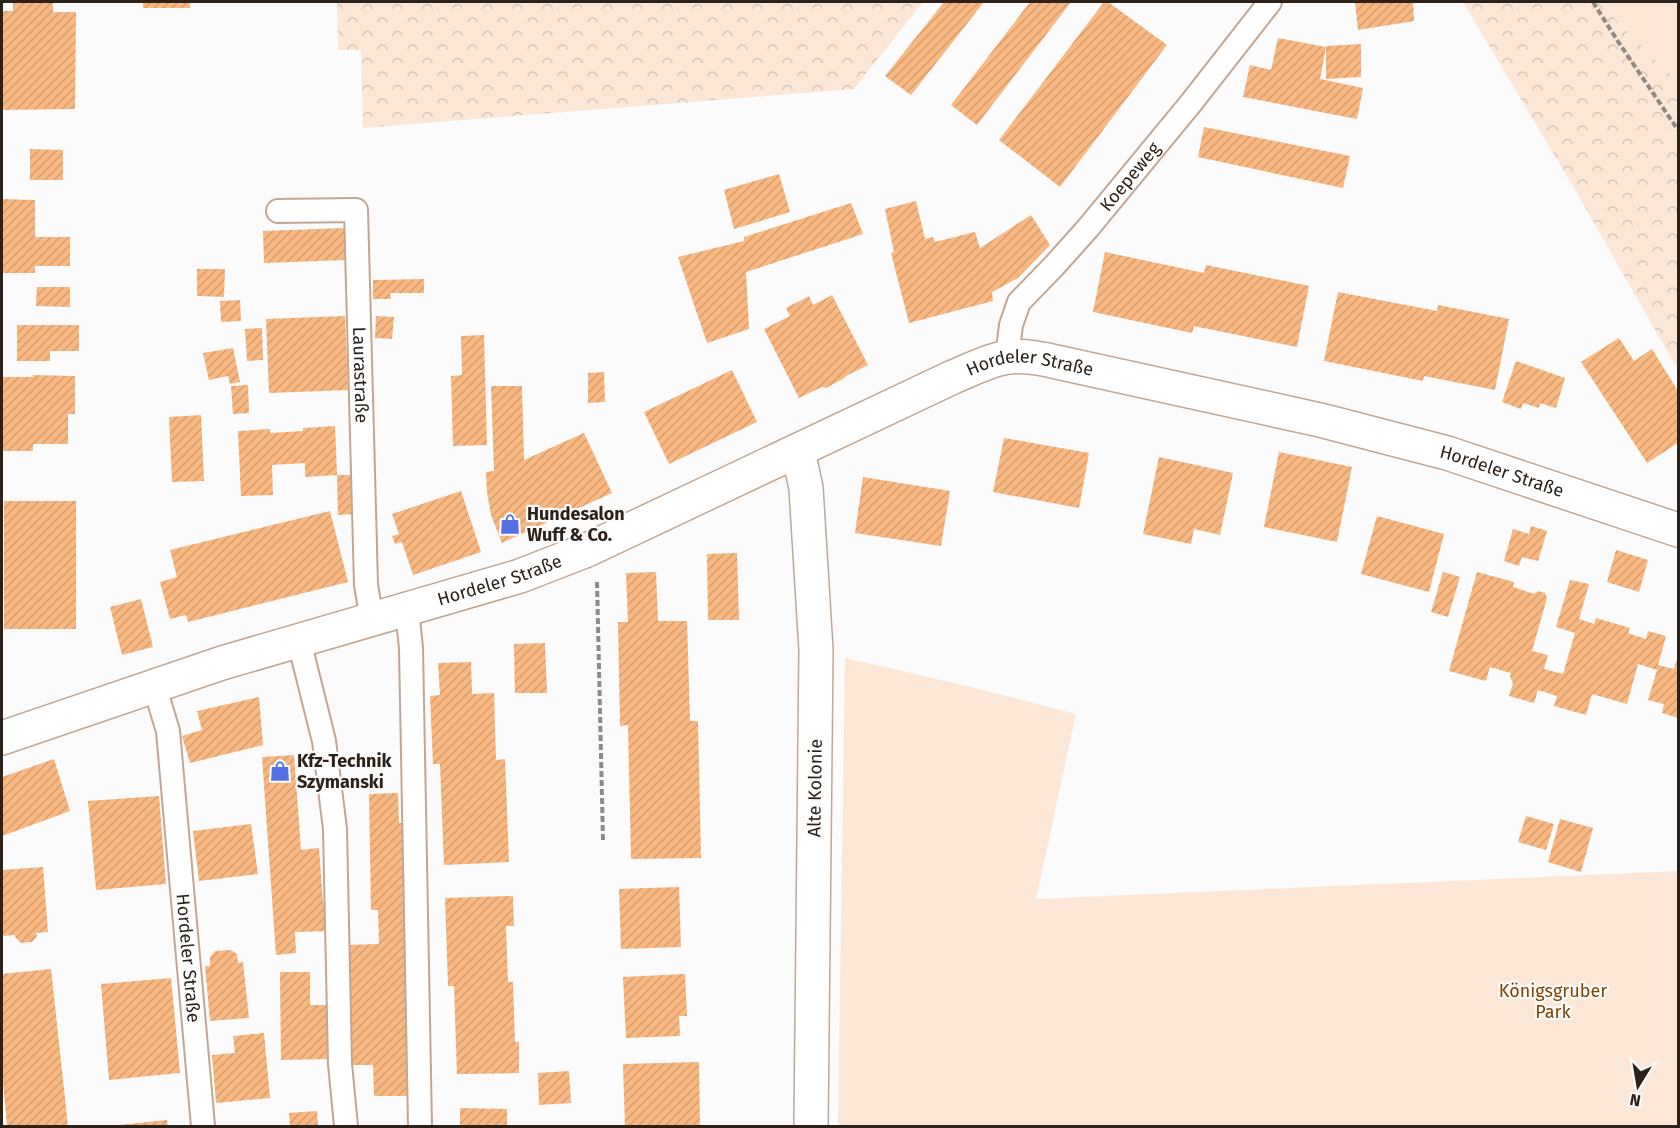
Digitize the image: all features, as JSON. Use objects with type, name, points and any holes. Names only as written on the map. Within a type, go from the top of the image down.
[{"type":"street","name":"Hordeler Straße","points":[[2,738],[222,663],[520,576],[587,550],[953,377],[1008,357],[1032,357],[1320,420],[1447,453],[1678,530]]},
{"type":"street","name":"Alte Kolonie","points":[[798,451],[807,488],[816,650],[811,1126]]},
{"type":"lane","name":"Koepeweg","points":[[1008,357],[1011,325],[1018,302],[1088,228],[1191,103],[1270,2]]},
{"type":"lane","name":"Laurastraße","points":[[278,211],[356,210],[366,585],[372,620]]},
{"type":"lane","points":[[407,610],[411,648],[420,1126]]},
{"type":"lane","points":[[299,641],[324,741],[335,829],[340,1064],[346,1126]]},
{"type":"lane","name":"Hordeler Straße","points":[[154,685],[168,731],[202,1126]]},
{"type":"path","points":[[1593,2],[1678,129]]},
{"type":"path","points":[[587,550],[598,585],[603,840]]},
{"type":"green space","points":[[337,2],[923,2],[854,89],[363,128],[361,50],[338,50]]},
{"type":"green space","points":[[1463,2],[1598,2],[1678,82],[1678,97],[1667,128],[1678,144],[1678,370],[1574,188]]},
{"type":"green space","points":[[1598,2],[1678,2],[1678,82]]},
{"type":"green space","points":[[1678,97],[1678,144],[1667,128]]},
{"type":"green space","name":"Königsgruber Park","points":[[845,658],[1076,714],[1036,899],[1678,871],[1678,1126],[838,1126]]},
{"type":"building","points":[[13,2],[53,2],[53,12],[76,12],[75,109],[2,110],[2,11],[13,11]]},
{"type":"building","points":[[143,2],[190,2],[190,8],[143,8]]},
{"type":"building","points":[[944,2],[984,2],[911,95],[885,76]]},
{"type":"building","points":[[1030,2],[1071,2],[977,125],[951,105]]},
{"type":"building","points":[[1104,2],[1108,2],[1167,45],[1060,187],[999,140]]},
{"type":"building","points":[[1355,2],[1413,2],[1414,21],[1358,30]]},
{"type":"building","points":[[1278,38],[1326,47],[1320,79],[1363,88],[1357,119],[1243,97],[1250,65],[1271,70]]},
{"type":"building","points":[[1361,44],[1361,77],[1326,79],[1326,46]]},
{"type":"building","points":[[1204,127],[1350,156],[1343,188],[1198,157]]},
{"type":"building","points":[[30,149],[63,150],[63,180],[30,180]]},
{"type":"building","points":[[779,174],[790,212],[734,229],[724,190]]},
{"type":"building","points":[[2,199],[35,200],[35,237],[70,237],[70,266],[35,266],[35,273],[2,273]]},
{"type":"building","points":[[916,201],[925,239],[933,237],[935,242],[975,232],[980,248],[1031,215],[1050,245],[1018,278],[992,292],[993,301],[909,323],[891,253],[894,252],[885,209]]},
{"type":"building","points":[[851,203],[863,234],[746,272],[749,329],[707,343],[678,257],[744,241],[744,237]]},
{"type":"building","points":[[345,228],[346,260],[264,263],[263,231]]},
{"type":"building","points":[[1105,252],[1204,273],[1206,265],[1309,286],[1297,347],[1194,326],[1192,333],[1093,312]]},
{"type":"building","points":[[197,269],[225,269],[224,297],[197,296]]},
{"type":"building","points":[[424,279],[424,293],[390,293],[391,299],[373,299],[373,280]]},
{"type":"building","points":[[37,287],[70,287],[70,307],[36,306]]},
{"type":"building","points":[[1338,292],[1437,311],[1438,305],[1509,319],[1495,390],[1424,376],[1423,381],[1324,361]]},
{"type":"building","points":[[832,295],[868,365],[826,388],[822,387],[799,398],[764,329],[790,316],[786,308],[809,296],[813,305]]},
{"type":"building","points":[[240,300],[241,321],[221,322],[220,301]]},
{"type":"building","points":[[345,316],[348,390],[269,393],[266,319]]},
{"type":"building","points":[[376,316],[394,317],[392,339],[375,338]]},
{"type":"building","points":[[17,325],[79,325],[79,351],[50,351],[50,361],[17,361]]},
{"type":"building","points":[[262,328],[263,360],[247,361],[245,329]]},
{"type":"building","points":[[484,335],[487,445],[453,446],[451,376],[462,375],[461,336]]},
{"type":"building","points":[[1619,338],[1634,361],[1652,349],[1678,391],[1678,443],[1647,463],[1581,362]]},
{"type":"building","points":[[233,348],[240,382],[230,384],[228,376],[209,380],[203,353]]},
{"type":"building","points":[[1516,361],[1565,378],[1556,408],[1540,403],[1539,408],[1523,403],[1521,409],[1502,402]]},
{"type":"building","points":[[732,370],[757,422],[669,464],[644,412]]},
{"type":"building","points":[[604,372],[605,402],[588,403],[588,373]]},
{"type":"building","points":[[33,375],[75,376],[75,414],[68,414],[68,444],[33,444],[33,451],[2,451],[2,377],[33,377]]},
{"type":"building","points":[[248,385],[249,413],[233,414],[231,386]]},
{"type":"building","points":[[491,386],[522,386],[524,460],[584,433],[612,493],[502,543],[491,515],[487,492],[486,472],[494,471]]},
{"type":"building","points":[[201,415],[204,481],[172,482],[169,417]]},
{"type":"building","points":[[335,426],[337,475],[305,477],[305,463],[272,465],[273,495],[241,496],[238,431],[270,429],[270,433]]},
{"type":"building","points":[[1004,438],[1089,453],[1079,508],[993,492]]},
{"type":"building","points":[[1279,452],[1352,467],[1337,542],[1264,527]]},
{"type":"building","points":[[1159,457],[1233,473],[1220,535],[1194,529],[1191,544],[1143,534]]},
{"type":"building","points":[[337,475],[353,475],[354,514],[338,515]]},
{"type":"building","points":[[863,477],[950,491],[941,546],[855,533]]},
{"type":"building","points":[[461,491],[481,552],[413,575],[402,542],[395,544],[392,536],[399,534],[392,514]]},
{"type":"building","points":[[4,501],[76,501],[76,629],[4,629]]},
{"type":"building","points":[[330,511],[348,582],[188,622],[186,615],[170,619],[160,582],[177,577],[170,550]]},
{"type":"building","points":[[1377,516],[1444,534],[1429,592],[1361,574]]},
{"type":"building","points":[[1531,526],[1547,531],[1538,561],[1522,557],[1519,566],[1504,561],[1513,529],[1529,534]]},
{"type":"building","points":[[1616,550],[1648,560],[1639,592],[1607,582]]},
{"type":"building","points":[[737,553],[739,620],[708,620],[707,554]]},
{"type":"building","points":[[656,572],[658,621],[687,621],[690,721],[698,721],[701,858],[631,859],[628,725],[620,726],[618,622],[628,622],[626,573]]},
{"type":"building","points":[[1443,572],[1460,577],[1448,617],[1431,612]]},
{"type":"building","points":[[1477,572],[1514,582],[1513,587],[1534,594],[1538,591],[1545,593],[1547,598],[1532,651],[1548,655],[1544,669],[1563,674],[1575,633],[1556,627],[1570,580],[1589,584],[1579,619],[1594,624],[1596,618],[1630,628],[1628,633],[1646,639],[1648,631],[1666,636],[1658,665],[1674,669],[1678,656],[1678,718],[1662,713],[1664,704],[1648,700],[1657,670],[1638,664],[1627,704],[1592,694],[1586,715],[1554,706],[1557,696],[1538,690],[1534,703],[1509,696],[1513,683],[1511,673],[1490,667],[1486,681],[1449,671]]},
{"type":"building","points":[[141,599],[153,647],[122,655],[110,607]]},
{"type":"building","points":[[545,643],[547,693],[515,693],[514,644]]},
{"type":"building","points":[[471,662],[472,694],[494,693],[496,760],[505,759],[509,862],[444,865],[440,764],[433,764],[430,696],[440,695],[438,663]]},
{"type":"building","points":[[259,697],[263,745],[190,763],[182,736],[202,730],[197,711]]},
{"type":"building","points":[[294,755],[301,850],[319,848],[323,903],[329,903],[331,931],[295,932],[296,953],[276,955],[262,757]]},
{"type":"building","points":[[54,759],[70,811],[2,836],[2,777]]},
{"type":"building","points":[[398,793],[399,823],[405,823],[410,1096],[374,1096],[373,1065],[350,1065],[349,945],[379,944],[378,910],[371,910],[369,794]]},
{"type":"building","points":[[159,796],[166,884],[96,890],[88,801]]},
{"type":"building","points":[[1526,816],[1554,824],[1546,850],[1518,842]]},
{"type":"building","points":[[1560,819],[1593,828],[1581,872],[1548,862]]},
{"type":"building","points":[[251,824],[258,874],[199,881],[193,831]]},
{"type":"building","points":[[43,867],[48,932],[36,933],[37,936],[32,942],[21,943],[15,935],[2,936],[2,870]]},
{"type":"building","points":[[679,887],[681,947],[621,949],[619,889]]},
{"type":"building","points":[[513,896],[514,926],[506,926],[508,982],[513,982],[515,1042],[519,1042],[519,1073],[457,1074],[454,986],[448,986],[445,898]]},
{"type":"building","points":[[231,950],[237,954],[238,963],[243,962],[249,1018],[210,1021],[205,966],[210,966],[210,957],[215,951]]},
{"type":"building","points":[[51,969],[68,1126],[7,1126],[2,1070],[2,974]]},
{"type":"building","points":[[280,972],[310,972],[310,1005],[331,1005],[332,1059],[281,1060]]},
{"type":"building","points":[[685,974],[687,1016],[679,1016],[680,1036],[626,1038],[623,977]]},
{"type":"building","points":[[171,978],[180,1073],[109,1080],[101,984]]},
{"type":"building","points":[[264,1033],[270,1098],[216,1103],[212,1055],[235,1053],[233,1036]]},
{"type":"building","points":[[699,1062],[700,1126],[625,1126],[623,1064]]},
{"type":"building","points":[[569,1071],[571,1103],[539,1105],[538,1073]]},
{"type":"building","points":[[460,1108],[507,1109],[507,1126],[460,1126]]},
{"type":"building","points":[[317,1111],[318,1126],[290,1126],[289,1113]]},
{"type":"building","points":[[167,1120],[168,1126],[119,1126],[119,1125]]},
{"type":"place","name":"Hundesalon Wuff & Co.","points":[[510,524]]},
{"type":"place","name":"Kfz-Technik Szymanski","points":[[280,771]]}]
